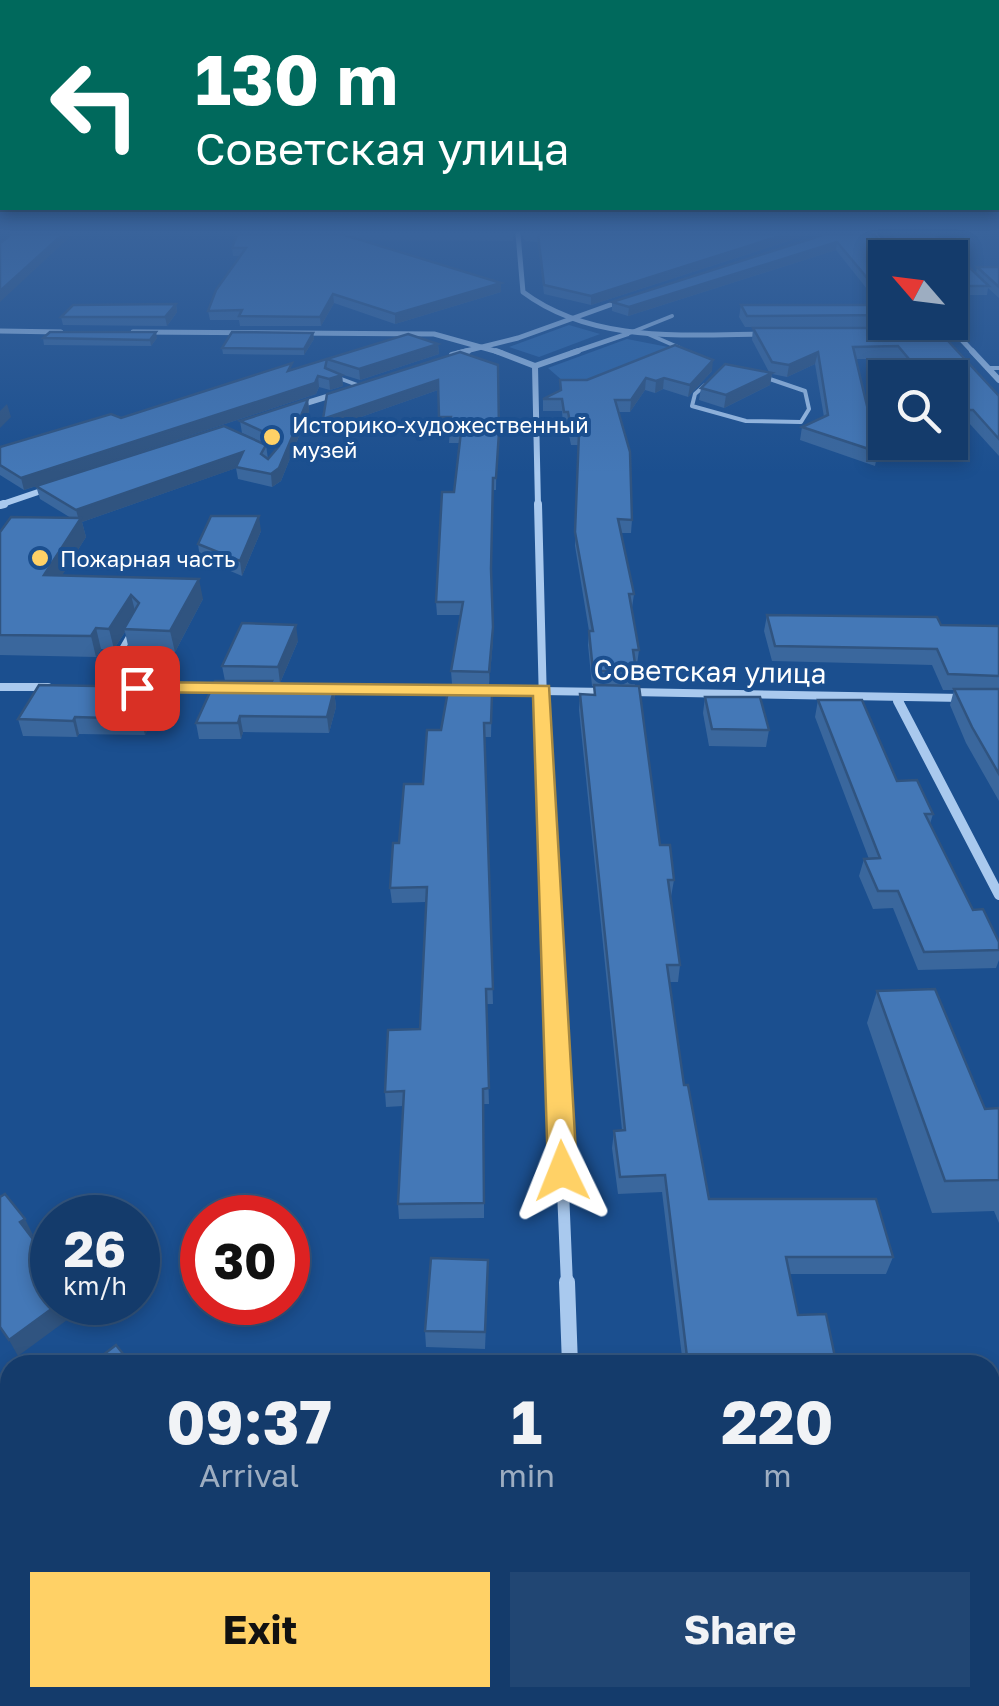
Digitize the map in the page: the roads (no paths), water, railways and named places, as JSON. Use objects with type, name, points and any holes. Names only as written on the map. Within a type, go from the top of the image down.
[{"type":"street","points":[[563,314],[627,334],[782,334]]},
{"type":"street","points":[[450,356],[518,338],[581,314]]},
{"type":"street","points":[[0,332],[76,332]]},
{"type":"street","points":[[115,332],[418,333],[483,346],[535,366],[627,334]]},
{"type":"street","points":[[961,340],[999,380]]},
{"type":"street","points":[[535,366],[542,690],[570,1355]]},
{"type":"street","points":[[292,408],[378,380]]},
{"type":"street","points":[[0,505],[56,486]]},
{"type":"street","points":[[0,687],[67,687]]},
{"type":"street","points":[[84,687],[120,688]]},
{"type":"street","points":[[139,688],[236,688]]},
{"type":"street","name":"Советская улица","points":[[256,688],[982,698]]},
{"type":"street","points":[[897,698],[999,895]]},
{"type":"lane","points":[[627,334],[672,316]]},
{"type":"lane","points":[[648,334],[687,352]]},
{"type":"lane","points":[[987,368],[999,368]]},
{"type":"lane","points":[[330,374],[360,386]]},
{"type":"lane","points":[[708,382],[695,394],[692,406],[721,416],[782,426],[802,422],[809,410],[805,391],[761,377]]},
{"type":"lane","points":[[100,688],[136,622]]},
{"type":"place","name":"Историко-художественный музей","points":[[272,437]]},
{"type":"place","name":"Пожарная часть","points":[[40,558]]}]
